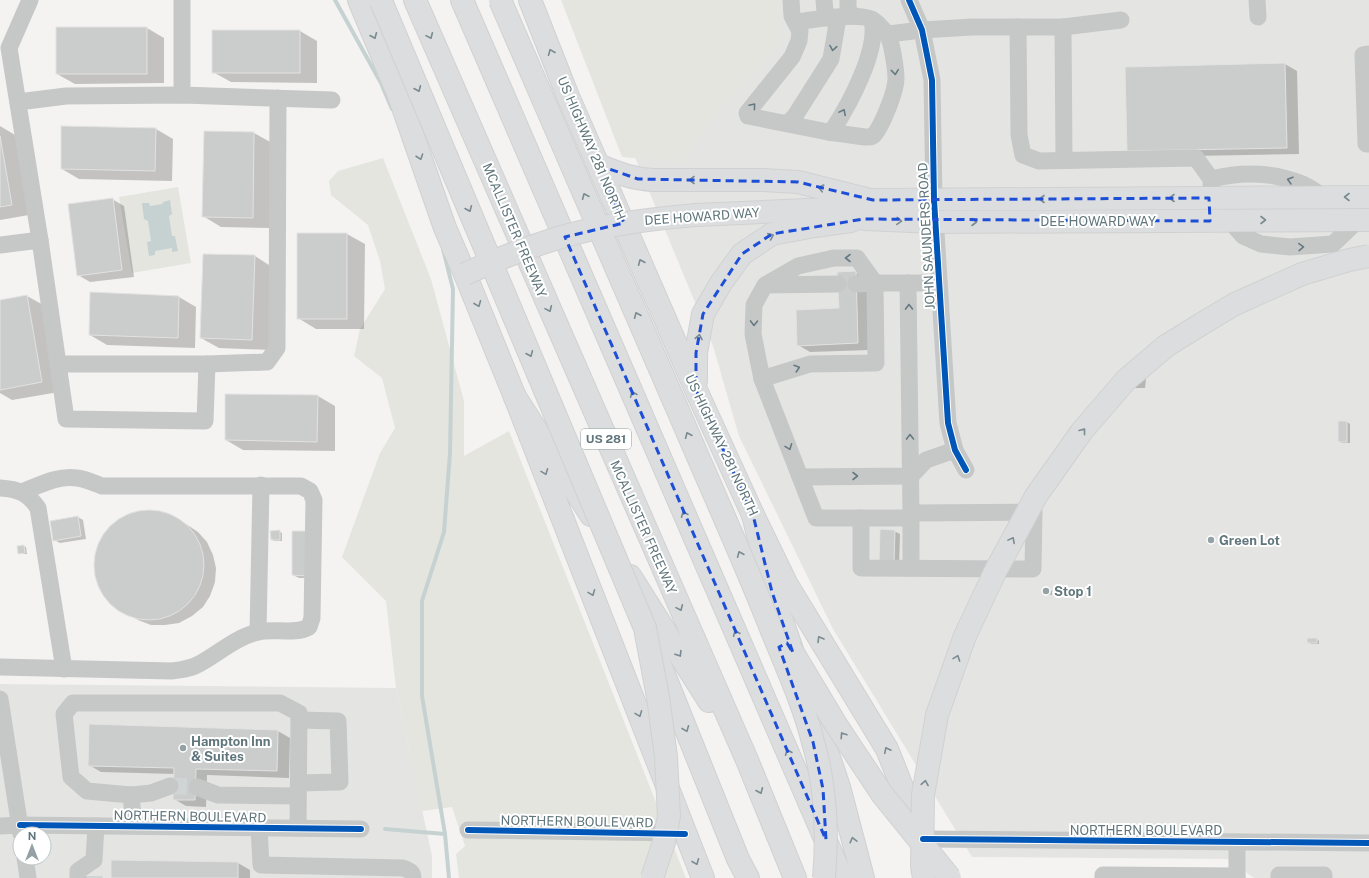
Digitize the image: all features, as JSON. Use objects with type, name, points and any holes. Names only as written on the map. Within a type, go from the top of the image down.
[{"type":"main road","points":[[359,0],[398,93],[445,228],[515,396],[703,878]]},
{"type":"main road","points":[[380,0],[645,628],[738,859],[748,878]]},
{"type":"main road","name":"MCALLISTER FREEWAY","points":[[415,0],[747,760],[796,878]]},
{"type":"main road","name":"US 281","points":[[462,0],[842,878]]},
{"type":"main road","points":[[500,0],[756,590],[807,722],[818,760],[826,810],[826,858],[824,878]]},
{"type":"main road","name":"US HIGHWAY 281 NORTH","points":[[530,0],[567,94],[696,390],[753,515],[787,585],[887,749],[923,839],[936,878]]},
{"type":"main road","points":[[598,165],[621,175],[638,179],[763,180],[798,182],[873,200]]},
{"type":"main road","name":"DEE HOWARD WAY","points":[[465,274],[534,246],[588,230],[632,222],[696,215],[828,209],[873,200],[934,200],[1210,192],[1324,197],[1369,197]]},
{"type":"main road","name":"DEE HOWARD WAY","points":[[828,209],[864,219],[935,222],[1364,220]]},
{"type":"main road","points":[[696,390],[696,353],[703,314],[721,283],[742,254],[772,234],[864,219]]},
{"type":"main road","points":[[924,878],[922,866],[923,795],[937,715],[965,636],[996,570],[1036,496],[1082,431],[1126,380],[1166,346],[1235,304],[1275,285],[1302,274],[1349,260],[1369,256]]},
{"type":"main road","points":[[515,396],[747,760]]},
{"type":"main road","points":[[753,515],[772,592],[839,787],[863,878]]},
{"type":"main road","points":[[756,590],[835,723],[882,794],[950,878]]},
{"type":"main road","points":[[645,628],[658,697],[666,757],[668,816],[664,842],[652,878]]},
{"type":"street","points":[[30,0],[10,48],[66,419],[205,421],[207,364]]},
{"type":"street","points":[[182,0],[182,95]]},
{"type":"street","points":[[791,0],[792,16],[795,22],[800,30],[799,41],[792,57],[747,113],[748,116],[828,132],[865,137],[871,137],[874,135],[884,117],[896,80],[894,60],[888,34],[872,20],[850,8],[831,18],[795,22]]},
{"type":"street","points":[[788,123],[795,116],[831,59],[837,24],[825,12],[824,0]]},
{"type":"street","name":"JOHN SAUNDERS ROAD","points":[[909,0],[922,30],[932,80],[935,222],[948,424],[955,450],[966,470]]},
{"type":"street","points":[[828,132],[832,131],[836,125],[860,81],[869,54],[873,26],[872,20]]},
{"type":"street","points":[[888,34],[972,27],[1063,27],[1121,20]]},
{"type":"street","points":[[1018,27],[1018,135],[1024,155],[1039,161],[1196,158],[1210,192],[1219,220]]},
{"type":"street","points":[[1063,27],[1064,160]]},
{"type":"street","points":[[1369,54],[1363,55],[1366,144],[1369,144]]},
{"type":"street","points":[[18,102],[66,96],[182,95],[332,100]]},
{"type":"street","points":[[58,364],[207,364],[267,362],[277,348],[278,98]]},
{"type":"street","points":[[0,245],[40,240]]},
{"type":"street","points":[[762,379],[810,364],[876,363],[875,283],[857,258],[834,258],[798,266],[765,285],[754,305],[753,334],[762,379],[816,518],[861,518],[911,515],[1034,512],[1033,568],[861,568],[861,518]]},
{"type":"street","points":[[908,283],[911,568]]},
{"type":"street","points":[[856,284],[939,283]]},
{"type":"street","points":[[765,285],[838,284]]},
{"type":"street","points":[[800,477],[910,476],[926,460],[955,450]]},
{"type":"street","points":[[0,667],[172,671],[188,669],[198,665],[244,636],[272,630],[303,631],[309,627],[312,618],[314,500],[310,491],[302,486],[102,486],[79,478],[67,477],[52,480],[22,492]]},
{"type":"street","points":[[258,632],[261,485]]},
{"type":"street","points":[[0,488],[22,492],[32,499],[38,508],[64,669]]},
{"type":"street","points":[[0,699],[20,826]]},
{"type":"street","points":[[170,786],[151,793],[131,795],[87,791],[71,777],[64,714],[73,703],[280,703],[299,713],[298,828]]},
{"type":"street","points":[[197,787],[218,795],[298,790],[340,782],[338,721],[299,720]]},
{"type":"street","points":[[131,795],[134,826]]},
{"type":"street","name":"NORTHERN BOULEVARD","points":[[0,826],[12,828]]},
{"type":"street","points":[[89,872],[96,826]]},
{"type":"street","name":"NORTHERN BOULEVARD","points":[[52,828],[134,826],[361,829]]},
{"type":"street","points":[[260,827],[260,871],[403,868],[409,870],[413,875],[413,878]]},
{"type":"street","name":"NORTHERN BOULEVARD","points":[[468,830],[685,834]]},
{"type":"street","name":"NORTHERN BOULEVARD","points":[[923,839],[1369,843]]},
{"type":"street","points":[[1103,878],[1103,874],[1237,877],[1237,842]]},
{"type":"street","points":[[26,866],[28,878]]},
{"type":"street","points":[[1279,878],[1279,874],[1324,875],[1324,878]]},
{"type":"highlighted area","points":[[598,165],[638,179],[798,182],[873,200],[1209,198],[1210,221],[864,219],[772,234],[742,254],[703,314],[696,353],[696,390],[753,515],[772,592],[793,653],[787,643],[779,647],[813,742],[823,789],[826,840],[565,237],[624,223]]},
{"type":"shaded area","points":[[561,0],[777,0],[780,42],[712,118],[682,162],[622,157]]},
{"type":"shaded area","points":[[570,0],[1369,0],[1369,878],[1254,878],[1227,859],[972,857],[833,629],[739,436],[713,346]]},
{"type":"shaded area","points":[[383,158],[431,279],[464,401],[464,456],[509,431],[686,878],[459,878],[456,854],[465,846],[452,807],[422,811],[396,688],[386,601],[342,557],[380,453],[395,428],[382,378],[354,356],[360,329],[385,289],[380,261],[368,225],[331,195],[329,181],[338,171]]},
{"type":"shaded area","points":[[178,187],[191,263],[132,273],[119,197]]},
{"type":"shaded area","points":[[170,200],[172,214],[169,216],[172,236],[175,236],[178,251],[172,252],[172,248],[155,251],[155,255],[149,256],[147,242],[151,241],[148,221],[144,219],[142,203],[149,203],[150,206],[162,204],[163,202]]},
{"type":"shaded area","points":[[0,684],[396,688],[432,856],[432,878],[0,878]]},
{"type":"building","points":[[56,27],[147,27],[147,74],[56,74]]},
{"type":"building","points":[[212,30],[300,30],[300,73],[212,73]]},
{"type":"building","points":[[1285,63],[1287,148],[1127,151],[1125,67]]},
{"type":"building","points":[[61,126],[156,128],[155,171],[61,169]]},
{"type":"building","points":[[204,131],[254,132],[253,218],[202,217]]},
{"type":"building","points":[[0,136],[12,205],[0,207]]},
{"type":"building","points":[[113,198],[122,270],[77,276],[68,204]]},
{"type":"building","points":[[297,233],[347,233],[347,319],[297,319]]},
{"type":"building","points":[[203,254],[255,255],[252,340],[200,338]]},
{"type":"building","points":[[856,271],[858,343],[797,346],[796,310],[839,308],[837,272]]},
{"type":"building","points":[[90,292],[179,296],[178,338],[89,335]]},
{"type":"building","points":[[27,295],[42,382],[0,390],[0,300]]},
{"type":"building","points":[[225,394],[318,395],[317,442],[225,440]]},
{"type":"building","points":[[1338,421],[1347,421],[1347,442],[1338,442]]},
{"type":"building","points":[[149,510],[170,515],[188,526],[199,544],[204,565],[199,586],[188,604],[170,615],[149,620],[128,615],[110,604],[99,586],[94,565],[99,544],[110,526],[128,515]]},
{"type":"building","points":[[78,516],[81,536],[53,541],[50,521]]},
{"type":"building","points":[[880,529],[895,530],[894,564],[879,564]]},
{"type":"building","points":[[280,530],[280,540],[271,540],[270,531]]},
{"type":"building","points":[[292,531],[309,531],[309,576],[292,575]]},
{"type":"building","points":[[24,545],[25,553],[18,554],[17,546]]},
{"type":"building","name":"Stop 1","points":[[1042,589],[1050,589],[1050,594],[1042,594]]},
{"type":"building","points":[[1307,638],[1317,638],[1317,643],[1307,643]]},
{"type":"building","name":"Hampton Inn & Suites","points":[[89,724],[278,730],[277,771],[196,769],[195,800],[173,800],[174,768],[88,766]]},
{"type":"building","points":[[111,860],[238,862],[238,878],[111,878]]},
{"type":"waterway","points":[[335,0],[381,83],[392,109]]},
{"type":"waterway","points":[[443,249],[453,289],[450,453],[444,532],[422,601],[422,696],[445,834],[449,878]]},
{"type":"waterway","points":[[385,829],[445,834]]},
{"type":"tunnel","points":[[170,786],[197,787]]},
{"type":"cycle path","points":[[909,0],[922,30],[932,80],[934,200],[948,423],[955,450],[966,470]]},
{"type":"cycle path","points":[[20,825],[361,829]]},
{"type":"cycle path","points":[[468,830],[685,834]]},
{"type":"cycle path","points":[[923,839],[1369,843]]},
{"type":"place","name":"Green Lot","points":[[1211,540]]},
{"type":"place","name":"Stop 1","points":[[1046,591]]},
{"type":"place","name":"Hampton Inn & Suites","points":[[183,748]]}]
